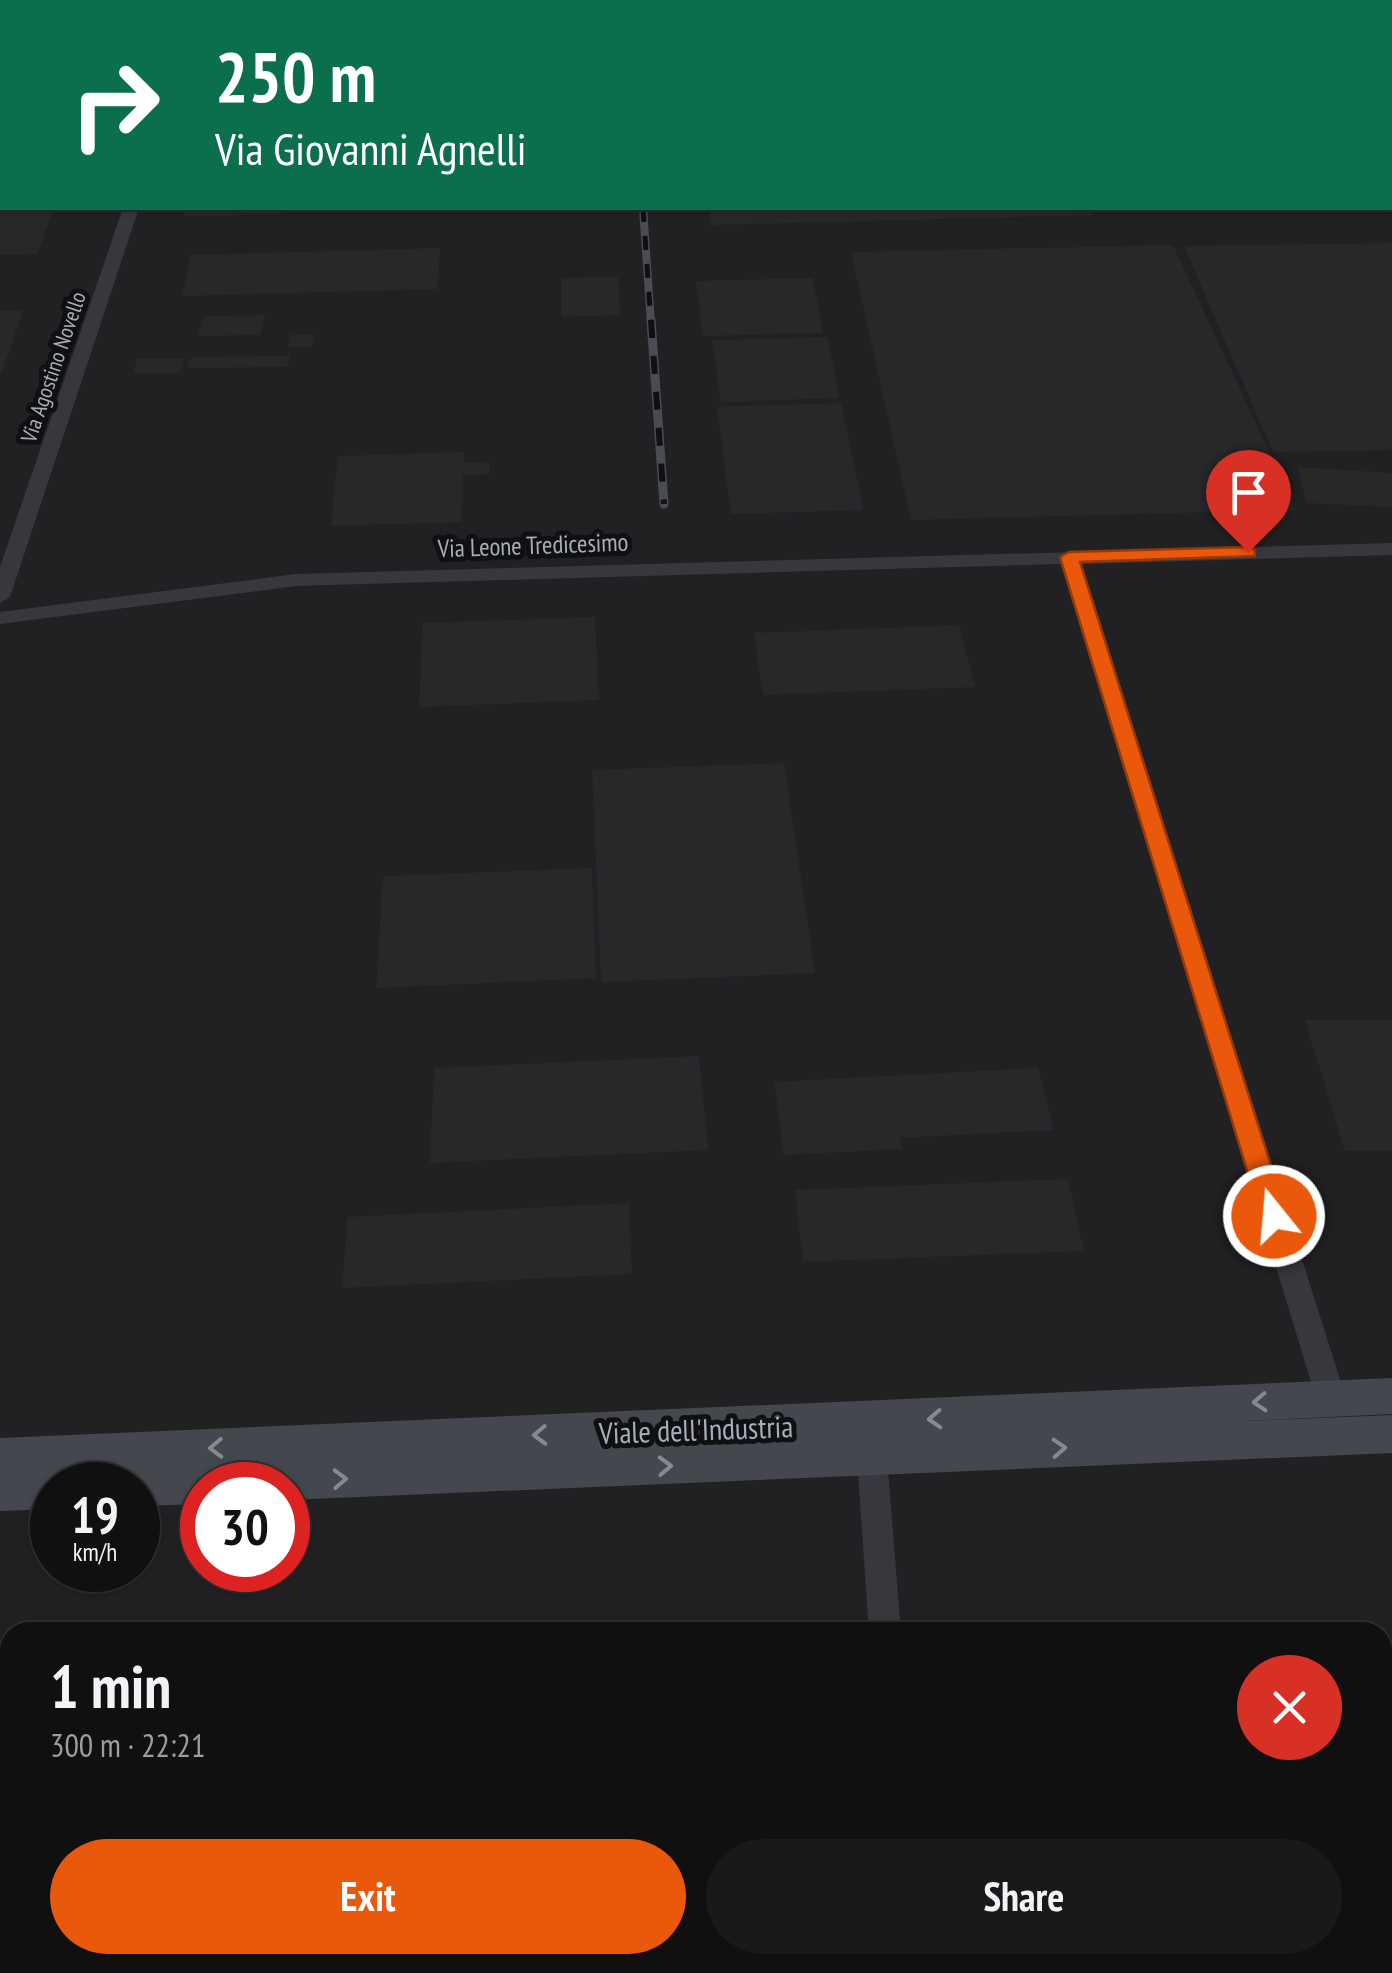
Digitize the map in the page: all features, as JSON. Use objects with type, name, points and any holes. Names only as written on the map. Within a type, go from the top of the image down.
[{"type":"main road","name":"Viale dell'Industria","points":[[0,1456],[843,1423],[1392,1396]]},
{"type":"main road","name":"Viale dell'Industria","points":[[160,1486],[1392,1434]]},
{"type":"main road","points":[[0,1492],[30,1491]]},
{"type":"street","name":"Via Agostino Novello","points":[[0,597],[129,210]]},
{"type":"street","name":"Via Leone Tredicesimo","points":[[0,618],[296,580],[1392,549]]},
{"type":"street","points":[[1069,557],[1331,1398]]},
{"type":"street","points":[[872,1458],[884,1622]]},
{"type":"shaded area","points":[[0,210],[1392,210],[1392,1622],[0,1622]]},
{"type":"building","points":[[0,210],[53,210],[37,254],[0,255]]},
{"type":"building","points":[[186,210],[283,210],[282,214],[184,217]]},
{"type":"building","points":[[709,210],[1090,210],[1093,215],[711,225]]},
{"type":"building","points":[[1392,243],[1392,450],[1273,452],[1184,246]]},
{"type":"building","points":[[1173,245],[1296,510],[911,520],[851,252]]},
{"type":"building","points":[[440,248],[438,289],[182,296],[191,255]]},
{"type":"building","points":[[618,277],[620,315],[561,317],[561,278]]},
{"type":"building","points":[[813,278],[823,333],[703,336],[696,281]]},
{"type":"building","points":[[23,310],[1,375],[0,375],[0,311]]},
{"type":"building","points":[[265,315],[260,335],[198,336],[204,316]]},
{"type":"building","points":[[291,335],[314,335],[311,347],[288,347]]},
{"type":"building","points":[[827,337],[840,398],[721,402],[712,340]]},
{"type":"building","points":[[290,356],[287,367],[187,368],[191,357]]},
{"type":"building","points":[[137,359],[184,359],[180,373],[133,373]]},
{"type":"building","points":[[841,403],[864,510],[731,514],[717,407]]},
{"type":"building","points":[[464,452],[464,463],[489,462],[489,474],[463,475],[462,522],[331,526],[338,456]]},
{"type":"building","points":[[1297,467],[1392,473],[1392,507],[1307,503]]},
{"type":"building","points":[[595,617],[599,700],[419,707],[423,623]]},
{"type":"building","points":[[959,625],[975,687],[763,695],[754,633]]},
{"type":"building","points":[[784,763],[815,973],[601,982],[592,770]]},
{"type":"building","points":[[592,868],[596,978],[376,988],[383,876]]},
{"type":"building","points":[[1305,1020],[1392,1020],[1392,1151],[1345,1151]]},
{"type":"building","points":[[699,1056],[708,1150],[430,1163],[434,1068]]},
{"type":"building","points":[[1038,1068],[1054,1130],[900,1138],[903,1149],[784,1155],[774,1082]]},
{"type":"building","points":[[1068,1179],[1084,1251],[803,1262],[795,1190]]},
{"type":"building","points":[[629,1203],[632,1274],[342,1288],[347,1217]]},
{"type":"railway","points":[[643,210],[651,323]]},
{"type":"railway","points":[[651,320],[664,504]]},
{"type":"route","points":[[1248,552],[1069,557],[1274,1216]]}]
